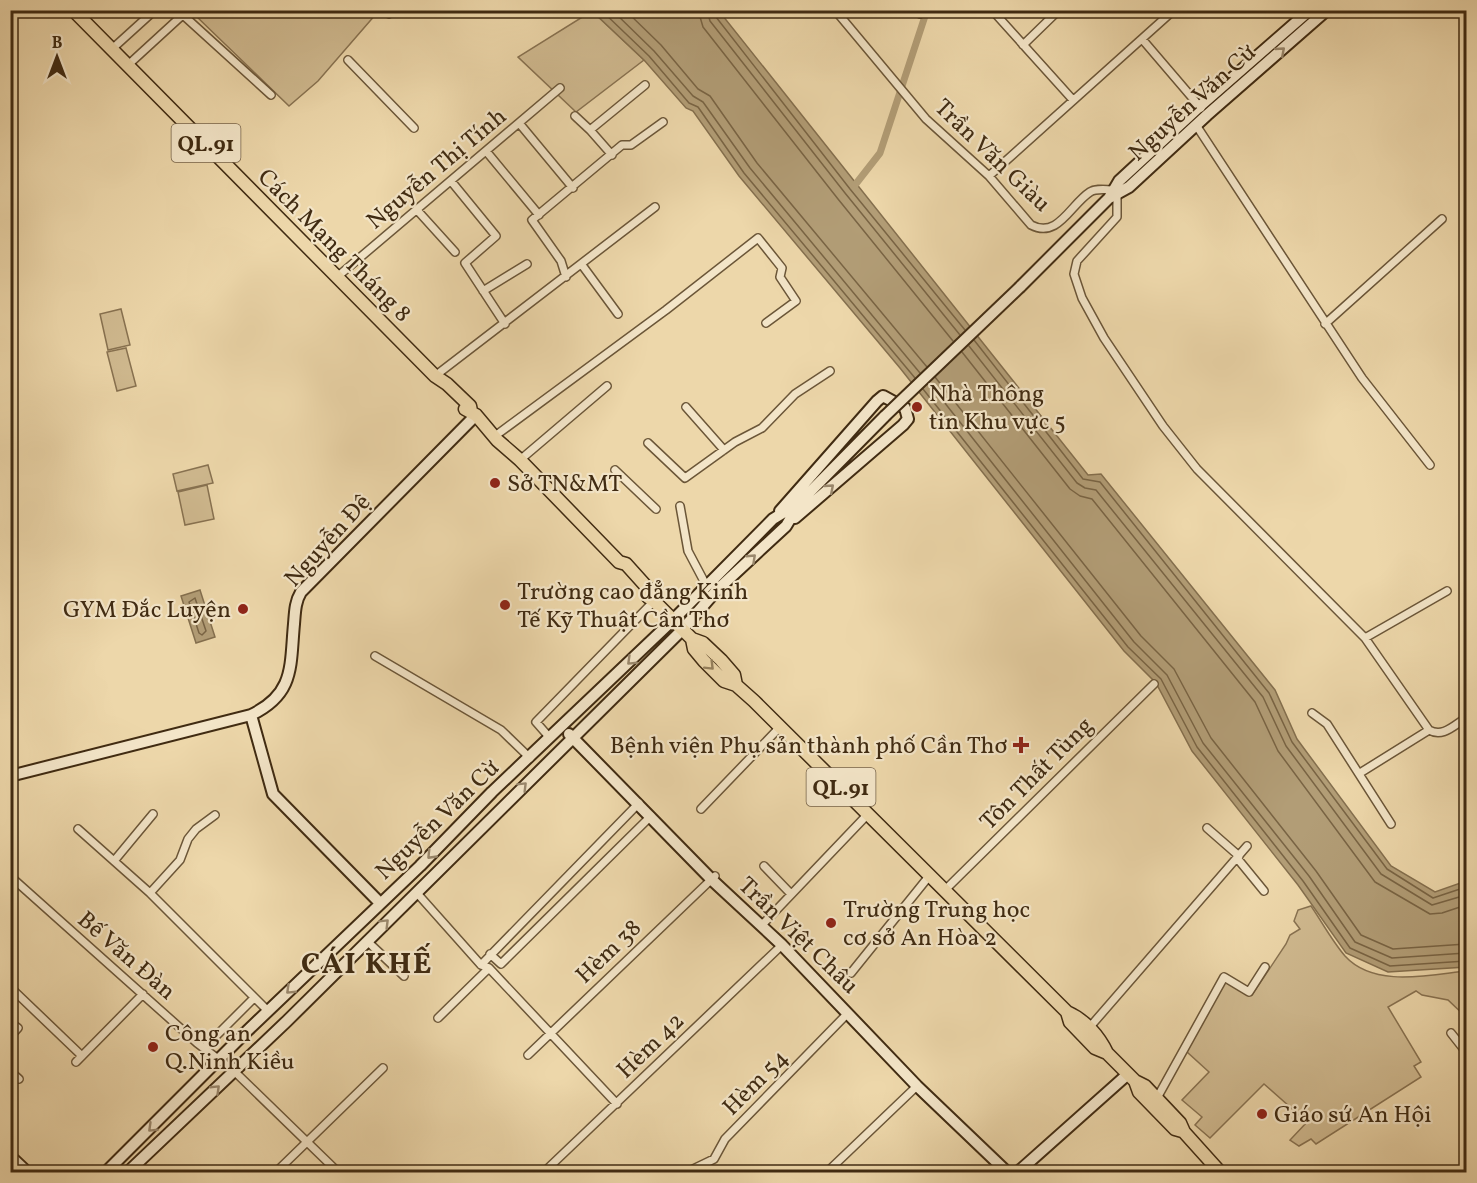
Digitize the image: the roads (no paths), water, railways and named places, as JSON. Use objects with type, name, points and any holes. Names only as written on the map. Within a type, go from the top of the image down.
[{"type":"highway","name":"Cách Mạng Tháng 8","points":[[73,10],[438,379],[450,395],[466,410],[474,413],[619,562],[621,568],[648,598],[654,601],[692,639],[694,649],[704,661],[724,681],[736,685],[1067,1012],[1078,1017],[1089,1028],[1107,1053],[1132,1078],[1145,1086],[1180,1123],[1184,1132],[1206,1154],[1208,1160],[1220,1173]]},
{"type":"highway","name":"Cách Mạng Tháng 8","points":[[1067,1012],[1070,1022],[1086,1039],[1095,1048],[1107,1053]]},
{"type":"highway","name":"Cách Mạng Tháng 8","points":[[1132,1078],[1138,1092],[1175,1129],[1184,1132]]},
{"type":"highway","name":"Cách Mạng Tháng 8","points":[[1206,1154],[1214,1156],[1230,1173]]},
{"type":"main road","name":"Nguyễn Văn Cừ","points":[[1113,194],[1129,188],[1196,125],[1203,110],[1310,10]]},
{"type":"main road","name":"Nguyễn Văn Cừ","points":[[106,1173],[268,1011],[492,792],[673,620],[773,519],[801,501],[885,416],[1020,287],[1113,194],[1119,181],[1328,10]]},
{"type":"main road","points":[[773,519],[877,400],[883,396],[905,408],[908,419],[903,425],[786,526]]},
{"type":"main road","name":"Nguyễn Đệ","points":[[10,776],[251,715],[274,702],[286,687],[296,605],[301,592],[474,413]]},
{"type":"main road","name":"Nguyễn Văn Cừ","points":[[128,1173],[682,630],[716,591],[786,526],[801,501]]},
{"type":"main road","points":[[251,715],[273,794],[380,903]]},
{"type":"main road","name":"Trần Việt Châu","points":[[562,727],[1007,1173]]},
{"type":"main road","points":[[1018,1173],[1132,1078]]},
{"type":"main road","points":[[10,1156],[27,1173]]},
{"type":"street","points":[[112,49],[155,10]]},
{"type":"street","name":"Trần Văn Giàu","points":[[835,10],[926,119],[989,176],[1031,225],[1038,229],[1058,224],[1093,190],[1113,194]]},
{"type":"street","points":[[992,10],[1073,100]]},
{"type":"street","points":[[1023,45],[1059,10]]},
{"type":"street","points":[[989,176],[1174,10]]},
{"type":"street","points":[[128,65],[185,13],[272,95]]},
{"type":"street","points":[[1142,39],[1203,110]]},
{"type":"street","points":[[348,60],[414,128]]},
{"type":"street","points":[[590,130],[645,85]]},
{"type":"street","name":"Nguyễn Thị Tính","points":[[337,277],[560,88]]},
{"type":"street","points":[[575,116],[612,155]]},
{"type":"street","points":[[566,277],[561,261],[532,220],[624,144],[631,145],[663,122]]},
{"type":"street","points":[[519,123],[573,188]]},
{"type":"street","points":[[1196,125],[1281,251],[1325,324],[1362,378],[1430,465]]},
{"type":"street","points":[[486,151],[538,215]]},
{"type":"street","points":[[451,181],[496,236],[465,263],[505,324]]},
{"type":"street","points":[[1113,194],[1117,217],[1077,261],[1074,274],[1082,298],[1104,338],[1163,426],[1197,469],[1365,638],[1429,730],[1444,732],[1467,718]]},
{"type":"street","points":[[438,379],[655,207]]},
{"type":"street","points":[[417,210],[455,252]]},
{"type":"street","points":[[1325,324],[1443,219]]},
{"type":"street","points":[[496,436],[666,310],[758,238],[782,268],[780,277],[796,301],[766,323]]},
{"type":"street","points":[[483,291],[527,264]]},
{"type":"street","points":[[582,265],[618,314]]},
{"type":"street","points":[[648,443],[682,478],[762,428],[795,394],[830,371]]},
{"type":"street","points":[[517,458],[608,386]]},
{"type":"street","points":[[686,407],[724,450]]},
{"type":"street","points":[[615,470],[656,509]]},
{"type":"street","points":[[680,506],[688,551],[706,585]]},
{"type":"street","points":[[1365,638],[1447,591]]},
{"type":"street","points":[[550,738],[536,722],[654,601]]},
{"type":"street","points":[[375,656],[501,730],[530,758]]},
{"type":"street","name":"Tôn Thất Tùng","points":[[945,889],[1154,684]]},
{"type":"street","points":[[1312,713],[1327,724],[1391,824]]},
{"type":"street","points":[[701,809],[780,727]]},
{"type":"street","points":[[1360,773],[1429,730]]},
{"type":"street","points":[[481,965],[639,803]]},
{"type":"street","points":[[114,861],[153,814]]},
{"type":"street","points":[[761,926],[868,814]]},
{"type":"street","points":[[150,893],[180,860],[188,839],[215,815]]},
{"type":"street","points":[[490,954],[501,964],[651,816]]},
{"type":"street","points":[[1207,828],[1238,857],[1264,891]]},
{"type":"street","points":[[78,829],[150,893],[268,1011]]},
{"type":"street","points":[[1089,1028],[1247,846]]},
{"type":"street","points":[[764,866],[791,894]]},
{"type":"street","points":[[851,973],[930,875]]},
{"type":"street","name":"Hèm 38","points":[[528,1055],[713,878]]},
{"type":"street","name":"Bế Văn Đàn","points":[[12,881],[204,1048],[234,1071],[338,1173]]},
{"type":"street","points":[[416,892],[481,965],[489,968],[617,1104]]},
{"type":"street","points":[[367,941],[404,976]]},
{"type":"street","name":"Hèm 42","points":[[544,1173],[782,945]]},
{"type":"street","points":[[1157,1098],[1224,977],[1249,992],[1265,967]]},
{"type":"street","points":[[438,1018],[489,968]]},
{"type":"street","points":[[10,987],[82,1056]]},
{"type":"street","points":[[76,1062],[143,994]]},
{"type":"street","points":[[204,1048],[254,998]]},
{"type":"street","name":"Hèm 54","points":[[687,1173],[714,1159],[725,1139],[848,1013]]},
{"type":"street","points":[[10,1022],[18,1028],[10,1037]]},
{"type":"street","points":[[1451,1033],[1467,1052]]},
{"type":"street","points":[[276,1173],[383,1068]]},
{"type":"street","points":[[10,1071],[19,1079]]},
{"type":"street","points":[[827,1173],[918,1086]]},
{"type":"water","points":[[592,11],[719,11],[1088,475],[1101,474],[1275,690],[1297,739],[1391,866],[1435,892],[1466,881],[1466,967],[1388,972],[1346,953],[1298,885],[1192,751],[1156,683],[1124,651],[900,368],[739,176],[693,111],[686,108],[644,60]]},
{"type":"water","points":[[200,590],[215,637],[196,643],[181,596]]},
{"type":"waterway","points":[[855,185],[880,153],[927,10]]},
{"type":"place","name":"Nhà Thông tin Khu vực 5","points":[[917,407]]},
{"type":"place","name":"Sở TN&MT","points":[[495,483]]},
{"type":"place","name":"Trường cao đẳng Kinh Tế Kỹ Thuật Cần Thơ","points":[[505,605]]},
{"type":"place","name":"GYM Đắc Luyện","points":[[243,609]]},
{"type":"place","name":"Bệnh viện Phụ sản thành phố Cần Thơ","points":[[1021,745]]},
{"type":"place","name":"Trường Trung học cơ sở An Hòa 2","points":[[831,923]]},
{"type":"place","name":"Công an Q.Ninh Kiều","points":[[153,1047]]},
{"type":"place","name":"Giáo sứ An Hội","points":[[1262,1114]]},
{"type":"district","name":"CÁI KHẾ","points":[[367,963]]}]
